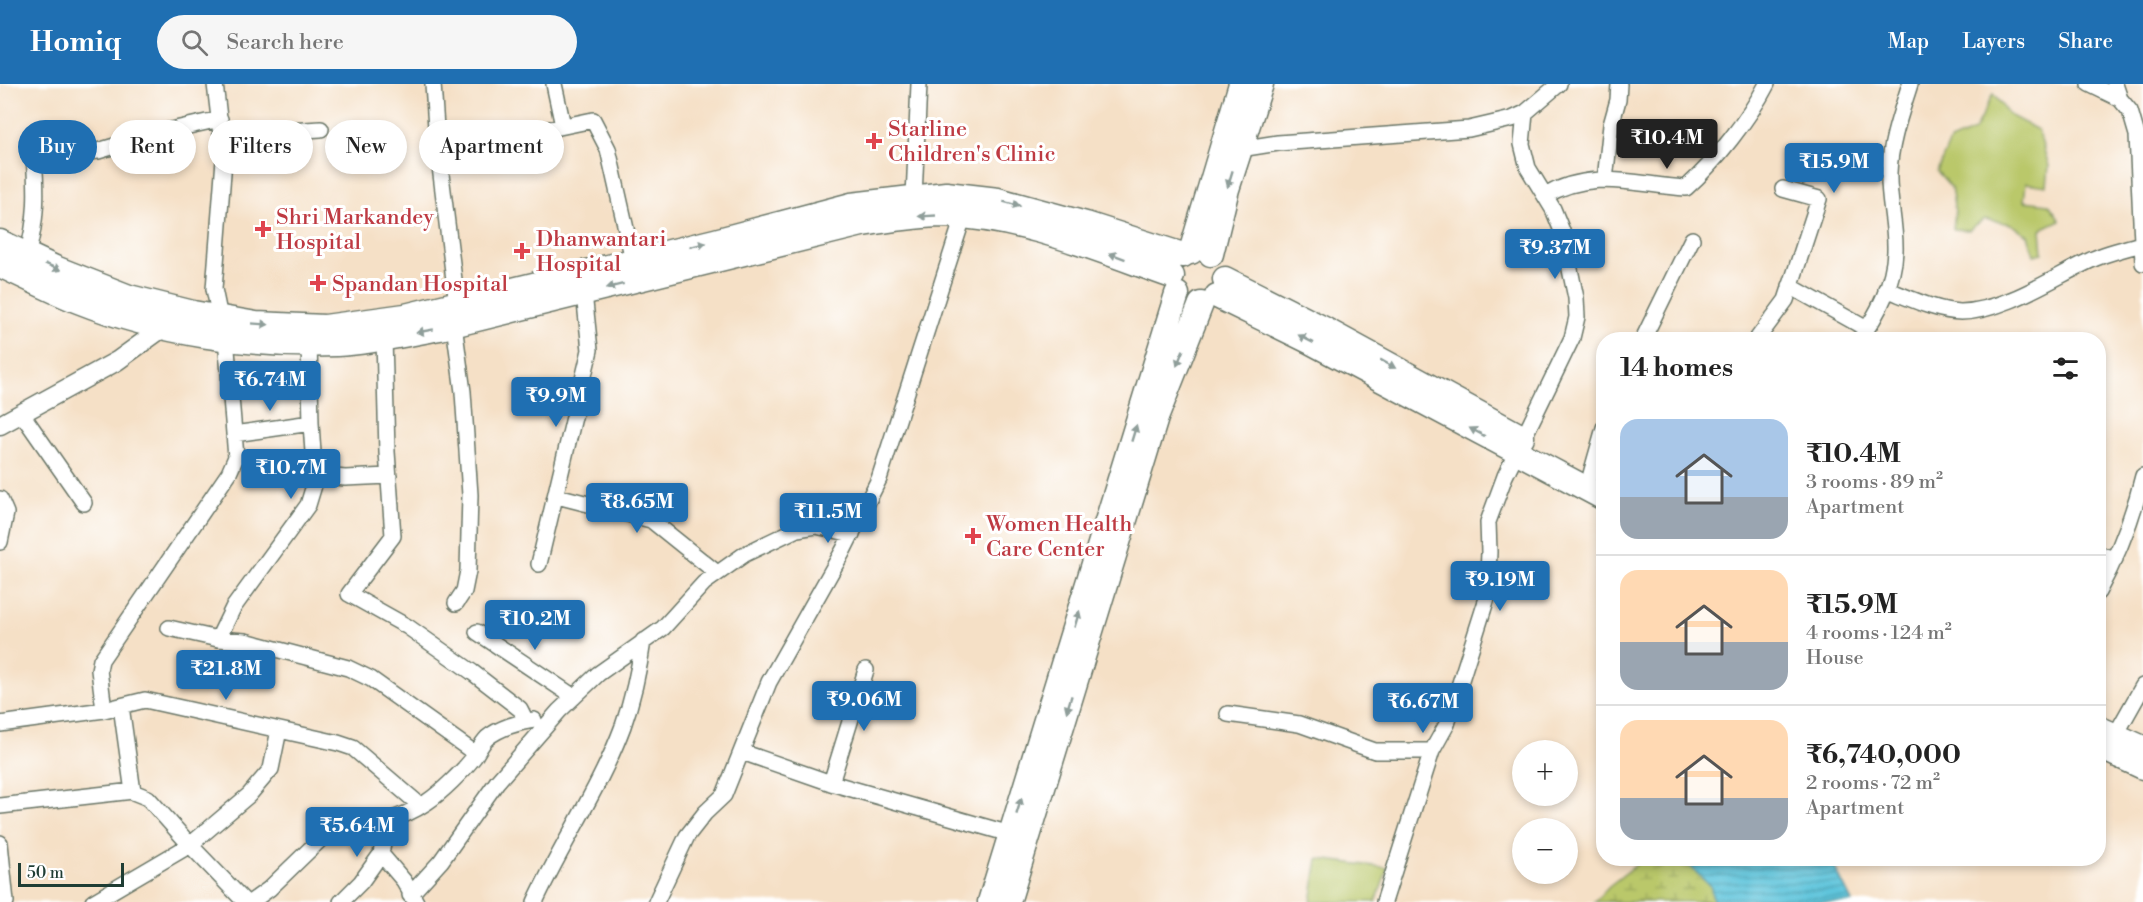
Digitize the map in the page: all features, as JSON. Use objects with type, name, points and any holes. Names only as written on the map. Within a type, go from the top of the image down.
[{"type":"highway","points":[[1195,254],[1240,84]]},
{"type":"highway","points":[[990,902],[1174,285],[1177,261],[1195,254],[1227,189],[1261,84]]},
{"type":"highway","points":[[0,242],[55,268],[129,297],[223,328],[277,343],[337,344],[384,338],[455,314],[633,261],[851,205],[946,194],[991,219],[1060,236],[1174,285],[1184,300],[1192,303],[1214,293],[1324,329],[1520,445],[1596,493]]},
{"type":"highway","points":[[0,265],[77,301],[115,314],[164,327],[223,328],[256,324],[325,327],[405,316],[455,314],[584,293],[862,224],[943,215],[998,200],[1220,262],[1214,293],[1156,418],[1008,902]]},
{"type":"highway","points":[[1520,445],[1596,478]]},
{"type":"highway","points":[[2106,740],[2143,748]]},
{"type":"highway","points":[[2106,741],[2143,768]]},
{"type":"street","points":[[27,255],[34,229],[37,198],[34,158],[98,151],[162,132],[220,119],[215,84]]},
{"type":"street","points":[[433,84],[436,120]]},
{"type":"street","points":[[554,84],[562,120]]},
{"type":"street","points":[[914,197],[920,84]]},
{"type":"street","points":[[1240,149],[1278,143],[1469,129],[1512,119],[1525,113],[1559,84]]},
{"type":"street","points":[[1605,180],[1611,125],[1618,100],[1618,84]]},
{"type":"street","points":[[1545,196],[1559,188],[1605,180],[1628,180],[1686,188],[1704,172],[1716,157],[1767,84]]},
{"type":"street","points":[[1865,332],[1873,321],[1893,267],[1895,250],[1889,173],[1899,118],[1910,84]]},
{"type":"street","points":[[2089,84],[2120,99]]},
{"type":"street","points":[[2115,84],[2120,99],[2130,111],[2140,138],[2143,264]]},
{"type":"street","points":[[1384,902],[1432,751],[1447,724],[1487,598],[1488,522],[1505,476],[1572,338],[1577,317],[1576,298],[1562,231],[1553,209],[1528,168],[1522,144],[1525,113]]},
{"type":"street","points":[[564,126],[593,120],[608,149],[633,261]]},
{"type":"street","points":[[313,129],[321,129]]},
{"type":"street","points":[[104,710],[99,670],[101,660],[229,473],[236,457],[223,328],[214,289],[223,174]]},
{"type":"street","points":[[441,174],[463,392],[470,495],[468,571],[464,591],[456,603]]},
{"type":"street","points":[[1762,332],[1786,300],[1819,200],[1783,189]]},
{"type":"street","points":[[656,902],[687,836],[705,813],[724,795],[769,682],[852,534],[879,479],[967,207]]},
{"type":"street","points":[[1646,332],[1692,238]]},
{"type":"street","points":[[1886,289],[1959,312],[1983,309],[2057,278],[2091,259],[2141,244]]},
{"type":"street","points":[[1790,286],[1860,332]]},
{"type":"street","points":[[539,564],[590,351],[584,293]]},
{"type":"street","points":[[0,425],[117,361],[164,327]]},
{"type":"street","points":[[384,338],[393,536],[349,594],[408,627],[472,672],[520,709],[526,721]]},
{"type":"street","points":[[218,639],[233,608],[308,505],[315,482],[309,343]]},
{"type":"street","points":[[22,414],[84,503]]},
{"type":"street","points":[[234,434],[311,423]]},
{"type":"street","points":[[314,475],[345,478],[389,476]]},
{"type":"street","points":[[2106,576],[2136,504],[2143,476]]},
{"type":"street","points":[[557,496],[651,520],[717,573]]},
{"type":"street","points":[[0,499],[6,513],[0,542]]},
{"type":"street","points":[[381,854],[404,881],[413,898],[497,782],[552,718],[598,674],[663,628],[704,583],[745,554],[797,529],[816,526],[852,534]]},
{"type":"street","points":[[2106,556],[2115,559]]},
{"type":"street","points":[[169,628],[218,639],[245,641],[348,668],[371,679],[476,754]]},
{"type":"street","points":[[477,632],[574,697]]},
{"type":"street","points":[[535,902],[601,775],[622,727],[637,681],[644,641]]},
{"type":"street","points":[[831,783],[866,670]]},
{"type":"street","points":[[2106,739],[2143,686]]},
{"type":"street","points":[[0,724],[104,710],[145,700],[353,748],[422,806]]},
{"type":"street","points":[[121,706],[133,791]]},
{"type":"street","points":[[1228,714],[1299,724],[1375,751],[1432,751]]},
{"type":"street","points":[[251,902],[269,889],[331,829],[357,828],[387,822],[409,814],[430,801],[476,754],[488,738],[526,721],[552,718]]},
{"type":"street","points":[[93,902],[190,845],[249,795],[271,770],[279,730]]},
{"type":"street","points":[[742,752],[831,783],[1010,834]]},
{"type":"street","points":[[0,806],[133,791],[148,798],[245,902]]},
{"type":"street","points":[[341,902],[361,882],[381,854],[387,822]]},
{"type":"street","points":[[0,843],[6,902]]},
{"type":"street","points":[[667,902],[668,878]]},
{"type":"green space","points":[[1993,94],[2009,115],[2038,130],[2049,166],[2047,186],[2026,183],[2024,201],[2049,204],[2060,220],[2041,229],[2043,253],[2034,255],[2028,235],[2011,224],[1984,219],[1969,230],[1953,229],[1955,212],[1951,187],[1937,171],[1950,141],[1974,131]]},
{"type":"green space","points":[[1318,859],[1388,868],[1376,902],[1311,902]]},
{"type":"green space","points":[[1635,866],[1690,866],[1711,887],[1713,902],[1594,902],[1609,886]]},
{"type":"water","points":[[1690,866],[1834,866],[1852,902],[1713,902],[1711,887]]},
{"type":"place","name":"Starline Children's Clinic","points":[[874,141]]},
{"type":"place","name":"Shri Markandey Hospital","points":[[263,229]]},
{"type":"place","name":"Dhanwantari Hospital","points":[[522,251]]},
{"type":"place","name":"Spandan Hospital","points":[[318,283]]},
{"type":"place","name":"Women Health Care Center","points":[[973,536]]}]
